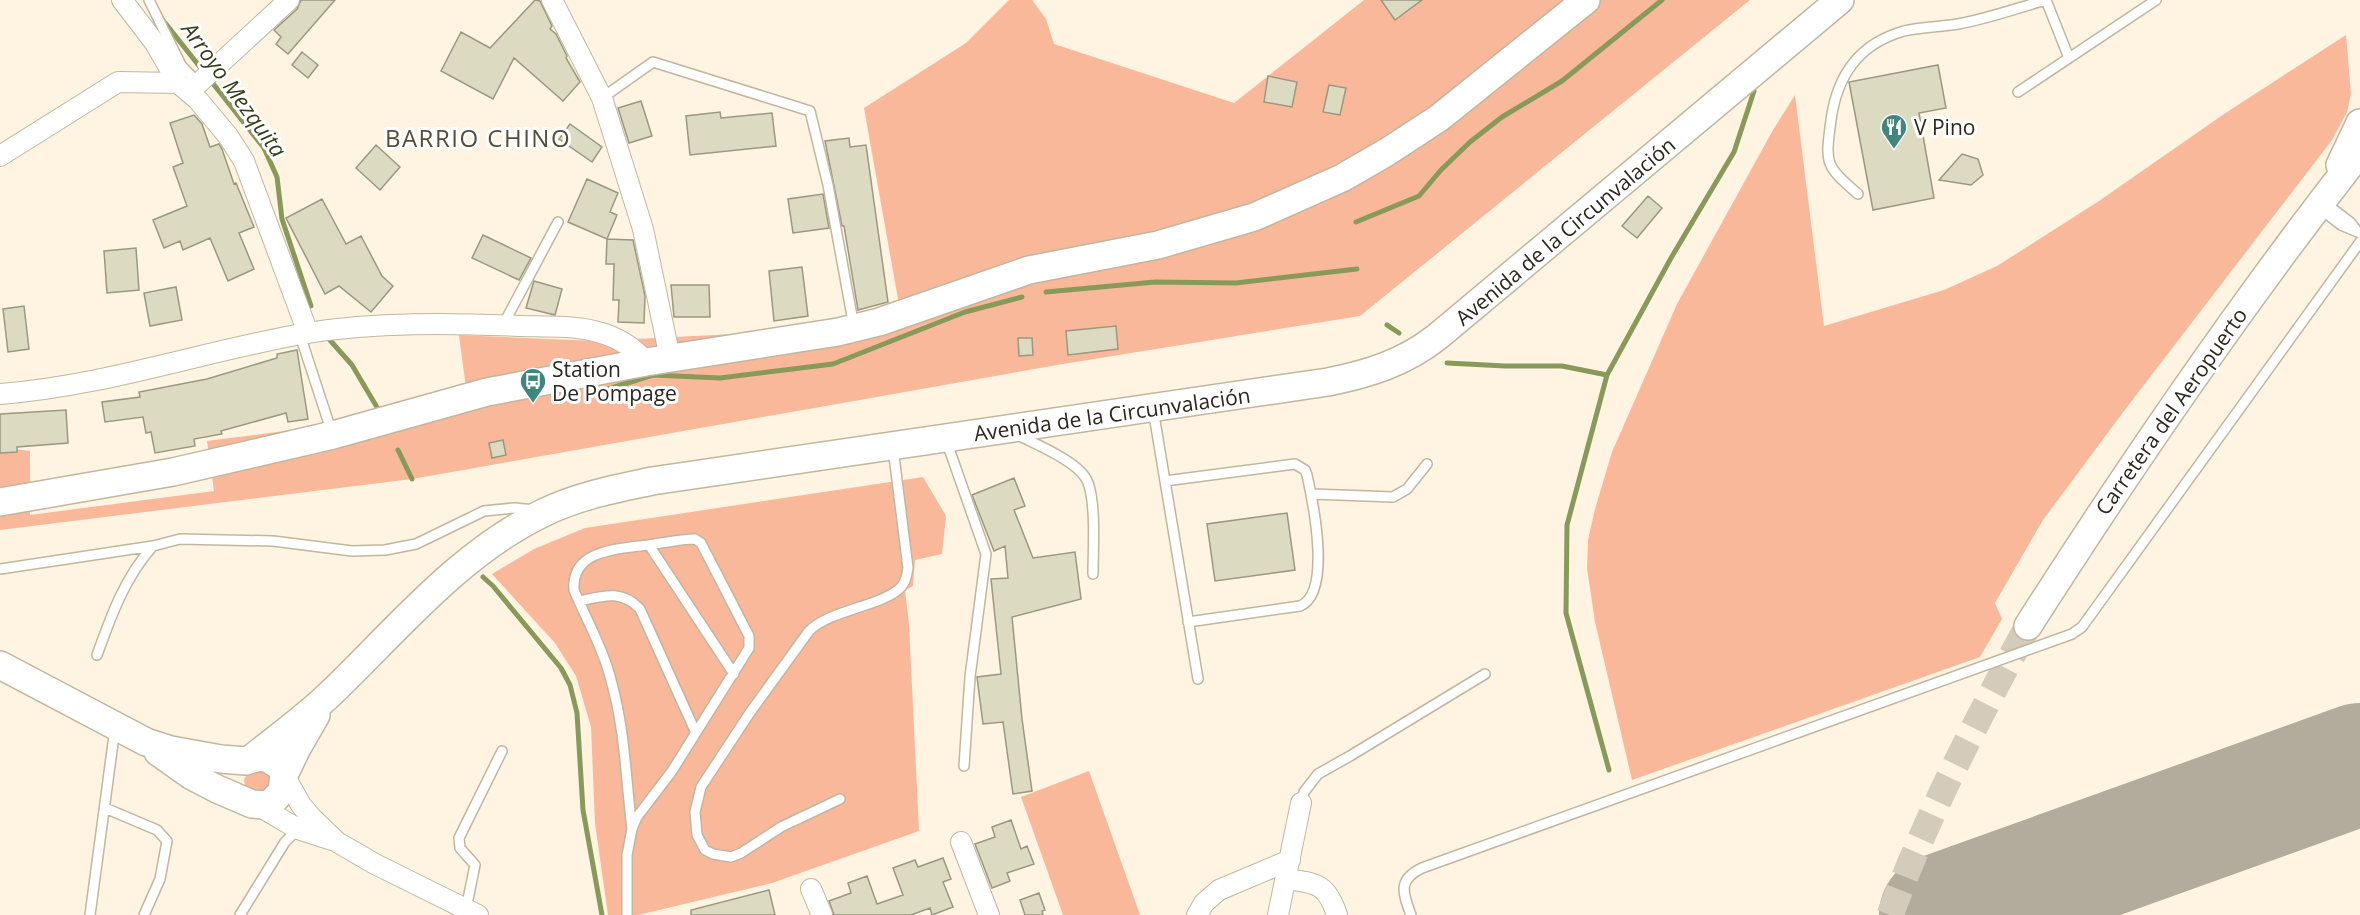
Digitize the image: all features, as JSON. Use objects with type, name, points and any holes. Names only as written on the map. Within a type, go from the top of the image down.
[{"type":"main road","points":[[0,502],[173,472],[333,435],[487,392],[658,360],[855,328],[879,322],[1029,270],[1158,245],[1205,232],[1254,216],[1321,188],[1388,152],[1439,118],[1587,0]]},
{"type":"main road","name":"Avenida de la Circunvalación","points":[[328,696],[445,582],[505,533],[544,512],[598,493],[652,481],[1357,376],[1385,368],[1423,348],[1840,0]]},
{"type":"main road","name":"Carretera del Aeropuerto","points":[[2319,204],[2360,123]]},
{"type":"main road","name":"Carretera del Aeropuerto","points":[[2028,626],[2170,410],[2319,204],[2360,152]]},
{"type":"main road","points":[[0,665],[146,742],[192,776],[217,789],[250,802],[265,805],[278,797],[285,783],[280,767],[267,758],[249,760],[195,755],[146,742]]},
{"type":"main road","points":[[250,802],[239,792],[236,784],[240,767],[328,696]]},
{"type":"main road","points":[[284,775],[328,696]]},
{"type":"street","points":[[122,0],[228,136],[244,161],[304,334]]},
{"type":"street","points":[[552,0],[602,98],[642,229],[658,360]]},
{"type":"street","points":[[1,151],[118,82],[189,86],[280,3]]},
{"type":"street","points":[[0,394],[80,384],[304,334],[399,324],[503,325],[599,331],[658,360]]},
{"type":"street","points":[[284,775],[302,805],[318,825],[337,842],[375,864],[472,912]]},
{"type":"street","points":[[250,802],[298,830],[337,842]]},
{"type":"street","points":[[1278,915],[1300,803]]},
{"type":"street","points":[[960,842],[989,915]]},
{"type":"street","points":[[1197,915],[1204,903],[1219,890],[1288,870],[1323,888],[1329,894],[1337,915]]},
{"type":"street","points":[[811,889],[822,915]]},
{"type":"lane","points":[[149,0],[189,86]]},
{"type":"lane","points":[[1858,194],[1834,172],[1828,163],[1827,150],[1834,98],[1842,78],[1853,62],[1867,49],[1904,31],[1964,23],[2046,0],[2070,58]]},
{"type":"lane","points":[[2018,92],[2156,0]]},
{"type":"lane","points":[[602,98],[653,62],[810,111],[828,185],[855,328]]},
{"type":"lane","points":[[2319,204],[2350,222],[2358,232]]},
{"type":"lane","points":[[503,325],[558,222]]},
{"type":"lane","points":[[1411,915],[1403,892],[1405,881],[1412,872],[2072,634],[2082,627],[2360,242]]},
{"type":"lane","points":[[304,334],[333,435]]},
{"type":"lane","points":[[1153,407],[1198,679]]},
{"type":"lane","points":[[1006,429],[1051,452],[1086,477],[1091,495],[1093,574]]},
{"type":"lane","points":[[945,438],[986,554],[970,677],[964,766]]},
{"type":"lane","points":[[840,799],[781,827],[741,854],[731,856],[713,854],[705,850],[697,835],[695,812],[701,787],[749,714],[809,631],[820,621],[894,593],[906,578],[908,568],[893,446]]},
{"type":"lane","points":[[1165,481],[1295,464],[1305,470],[1317,521],[1318,556],[1310,600],[1300,606],[1188,622]]},
{"type":"lane","points":[[1312,494],[1393,497],[1407,489],[1427,464]]},
{"type":"lane","points":[[0,568],[153,546],[180,539],[273,541],[352,551],[385,550],[416,544],[484,511],[514,508],[544,512]]},
{"type":"lane","points":[[627,915],[627,855],[632,829],[619,713],[612,683],[592,627],[579,601],[574,581],[581,565],[600,552],[692,539],[701,543],[748,636],[749,648],[672,771],[644,807],[632,829]]},
{"type":"lane","points":[[649,545],[734,674]]},
{"type":"lane","points":[[97,656],[120,597],[134,569],[153,546]]},
{"type":"lane","points":[[579,601],[611,594],[633,601],[640,609],[696,733]]},
{"type":"lane","points":[[1300,803],[1304,792],[1318,774],[1349,758],[1485,674]]},
{"type":"lane","points":[[90,915],[115,725]]},
{"type":"lane","points":[[472,912],[475,865],[460,848],[459,838],[502,751]]},
{"type":"lane","points":[[105,808],[157,830],[167,841],[160,879],[144,915]]},
{"type":"lane","points":[[240,915],[285,842],[298,830]]},
{"type":"shaded area","points":[[1009,0],[1032,0],[1046,19],[1054,44],[1234,103],[1364,0],[1750,0],[1360,316],[1057,365],[412,479],[0,530],[0,447],[30,451],[30,515],[214,491],[207,441],[369,420],[468,403],[459,335],[597,341],[733,334],[853,335],[903,327],[864,108],[966,43]]},
{"type":"shaded area","points":[[2346,35],[2351,94],[2347,112],[2332,140],[2043,520],[1995,603],[2002,619],[1980,657],[1632,780],[1595,622],[1587,568],[1588,540],[1595,509],[1612,452],[1677,304],[1773,130],[1795,95],[1824,326],[1944,290],[1997,266],[2099,201],[2224,114]]},
{"type":"shaded area","points":[[923,477],[946,516],[942,554],[915,560],[913,586],[905,590],[909,624],[919,831],[772,883],[638,915],[608,915],[595,823],[591,727],[576,676],[555,643],[492,574],[534,549],[585,528]]},
{"type":"shaded area","points":[[249,770],[273,770],[272,796],[246,791],[244,780]]},
{"type":"shaded area","points":[[1089,771],[1140,915],[1063,915],[1021,797]]},
{"type":"building","points":[[301,0],[335,0],[288,54],[276,44],[281,37],[274,30],[297,9]]},
{"type":"building","points":[[535,0],[540,1],[552,26],[550,29],[556,34],[580,82],[563,101],[514,58],[493,99],[441,71],[461,32],[490,48]]},
{"type":"building","points":[[1381,0],[1422,0],[1395,20]]},
{"type":"building","points":[[302,52],[318,65],[308,78],[292,65]]},
{"type":"building","points":[[1938,65],[1946,108],[1919,113],[1934,198],[1873,210],[1849,82]]},
{"type":"building","points":[[1268,76],[1297,82],[1292,107],[1264,102]]},
{"type":"building","points":[[1329,85],[1346,88],[1340,115],[1323,112]]},
{"type":"building","points":[[641,101],[652,136],[629,143],[618,108]]},
{"type":"building","points":[[720,112],[721,118],[772,113],[776,146],[690,155],[686,116]]},
{"type":"building","points":[[194,115],[202,124],[210,147],[219,144],[222,149],[234,184],[236,183],[254,227],[239,233],[254,269],[228,281],[210,238],[183,250],[180,241],[164,248],[153,220],[187,206],[173,167],[183,163],[170,123]]},
{"type":"building","points":[[570,124],[602,147],[592,162],[559,139]]},
{"type":"building","points":[[849,138],[850,147],[866,145],[888,302],[858,310],[844,226],[842,226],[825,141]]},
{"type":"building","points":[[376,145],[400,167],[380,190],[356,168]]},
{"type":"building","points":[[1962,154],[1978,159],[1983,175],[1971,185],[1939,180]]},
{"type":"building","points":[[587,179],[618,193],[610,212],[617,215],[607,239],[568,222]]},
{"type":"building","points":[[823,194],[829,228],[793,233],[788,199]]},
{"type":"building","points":[[1648,196],[1662,208],[1637,238],[1622,226]]},
{"type":"building","points":[[322,199],[346,244],[361,236],[382,276],[393,286],[371,312],[339,286],[325,294],[286,218]]},
{"type":"building","points":[[483,235],[531,258],[519,280],[472,258]]},
{"type":"building","points":[[607,239],[633,240],[645,296],[644,323],[618,322],[619,300],[613,300],[614,264],[606,264]]},
{"type":"building","points":[[136,248],[139,290],[107,293],[104,251]]},
{"type":"building","points":[[802,267],[808,316],[774,321],[769,271]]},
{"type":"building","points":[[534,281],[562,289],[555,315],[526,308]]},
{"type":"building","points":[[671,285],[709,285],[710,317],[674,317]]},
{"type":"building","points":[[176,287],[182,320],[150,326],[144,293]]},
{"type":"building","points":[[24,306],[29,349],[8,352],[3,309]]},
{"type":"building","points":[[1116,326],[1118,349],[1068,355],[1066,331]]},
{"type":"building","points":[[1018,338],[1032,338],[1033,355],[1019,356]]},
{"type":"building","points":[[297,350],[308,419],[288,422],[286,413],[221,431],[222,434],[194,439],[195,446],[155,453],[151,432],[146,433],[143,417],[105,422],[102,402],[140,397],[139,392],[207,379],[277,358],[277,354]]},
{"type":"building","points":[[66,410],[68,443],[17,447],[17,452],[0,453],[0,414]]},
{"type":"building","points":[[503,440],[506,455],[492,458],[489,443]]},
{"type":"building","points":[[1014,478],[1025,506],[1014,510],[1033,558],[1075,552],[1081,599],[1012,617],[1032,791],[1013,794],[1003,722],[983,724],[977,677],[1001,674],[991,579],[1008,578],[1005,546],[994,551],[972,495]]},
{"type":"building","points":[[1287,513],[1295,570],[1215,581],[1207,524]]},
{"type":"building","points":[[1011,820],[1021,849],[1027,846],[1034,864],[1007,873],[1010,881],[992,888],[975,844],[995,837],[992,827]]},
{"type":"building","points":[[943,858],[951,879],[943,882],[953,907],[932,915],[930,908],[911,915],[834,915],[829,901],[851,893],[848,883],[867,876],[877,904],[903,895],[893,868],[915,860],[918,867]]},
{"type":"building","points":[[769,890],[775,915],[691,915],[691,910]]},
{"type":"building","points":[[1039,893],[1045,910],[1042,911],[1043,915],[1025,915],[1020,900]]},
{"type":"waterway","points":[[1356,222],[1419,196],[1441,170],[1470,142],[1502,117],[1562,81],[1662,0]]},
{"type":"waterway","name":"Arroyo Mezquita","points":[[162,19],[264,148],[277,177],[282,219],[311,306]]},
{"type":"waterway","points":[[1609,770],[1566,613],[1567,525],[1607,375],[1671,258],[1734,152],[1754,91]]},
{"type":"waterway","points":[[1046,292],[1155,282],[1236,283],[1357,269]]},
{"type":"waterway","points":[[608,389],[653,375],[720,378],[833,364],[965,312],[1022,297]]},
{"type":"waterway","points":[[1387,325],[1399,333]]},
{"type":"waterway","points":[[329,339],[352,365],[381,414]]},
{"type":"waterway","points":[[1447,363],[1562,366],[1607,375]]},
{"type":"waterway","points":[[398,450],[412,479]]},
{"type":"waterway","points":[[483,577],[561,668],[570,685],[577,713],[583,810],[602,915]]},
{"type":"taxiway","points":[[1976,915],[2000,897],[2046,877]]},
{"type":"runway","points":[[1940,915],[2360,764]]},
{"type":"tunnel","points":[[1890,915],[1936,804],[2028,626]]},
{"type":"place","name":"V Pino","points":[[1894,150]]},
{"type":"place","name":"Station De Pompage","points":[[533,404]]},
{"type":"district","name":"BARRIO CHINO","points":[[478,137]]}]
